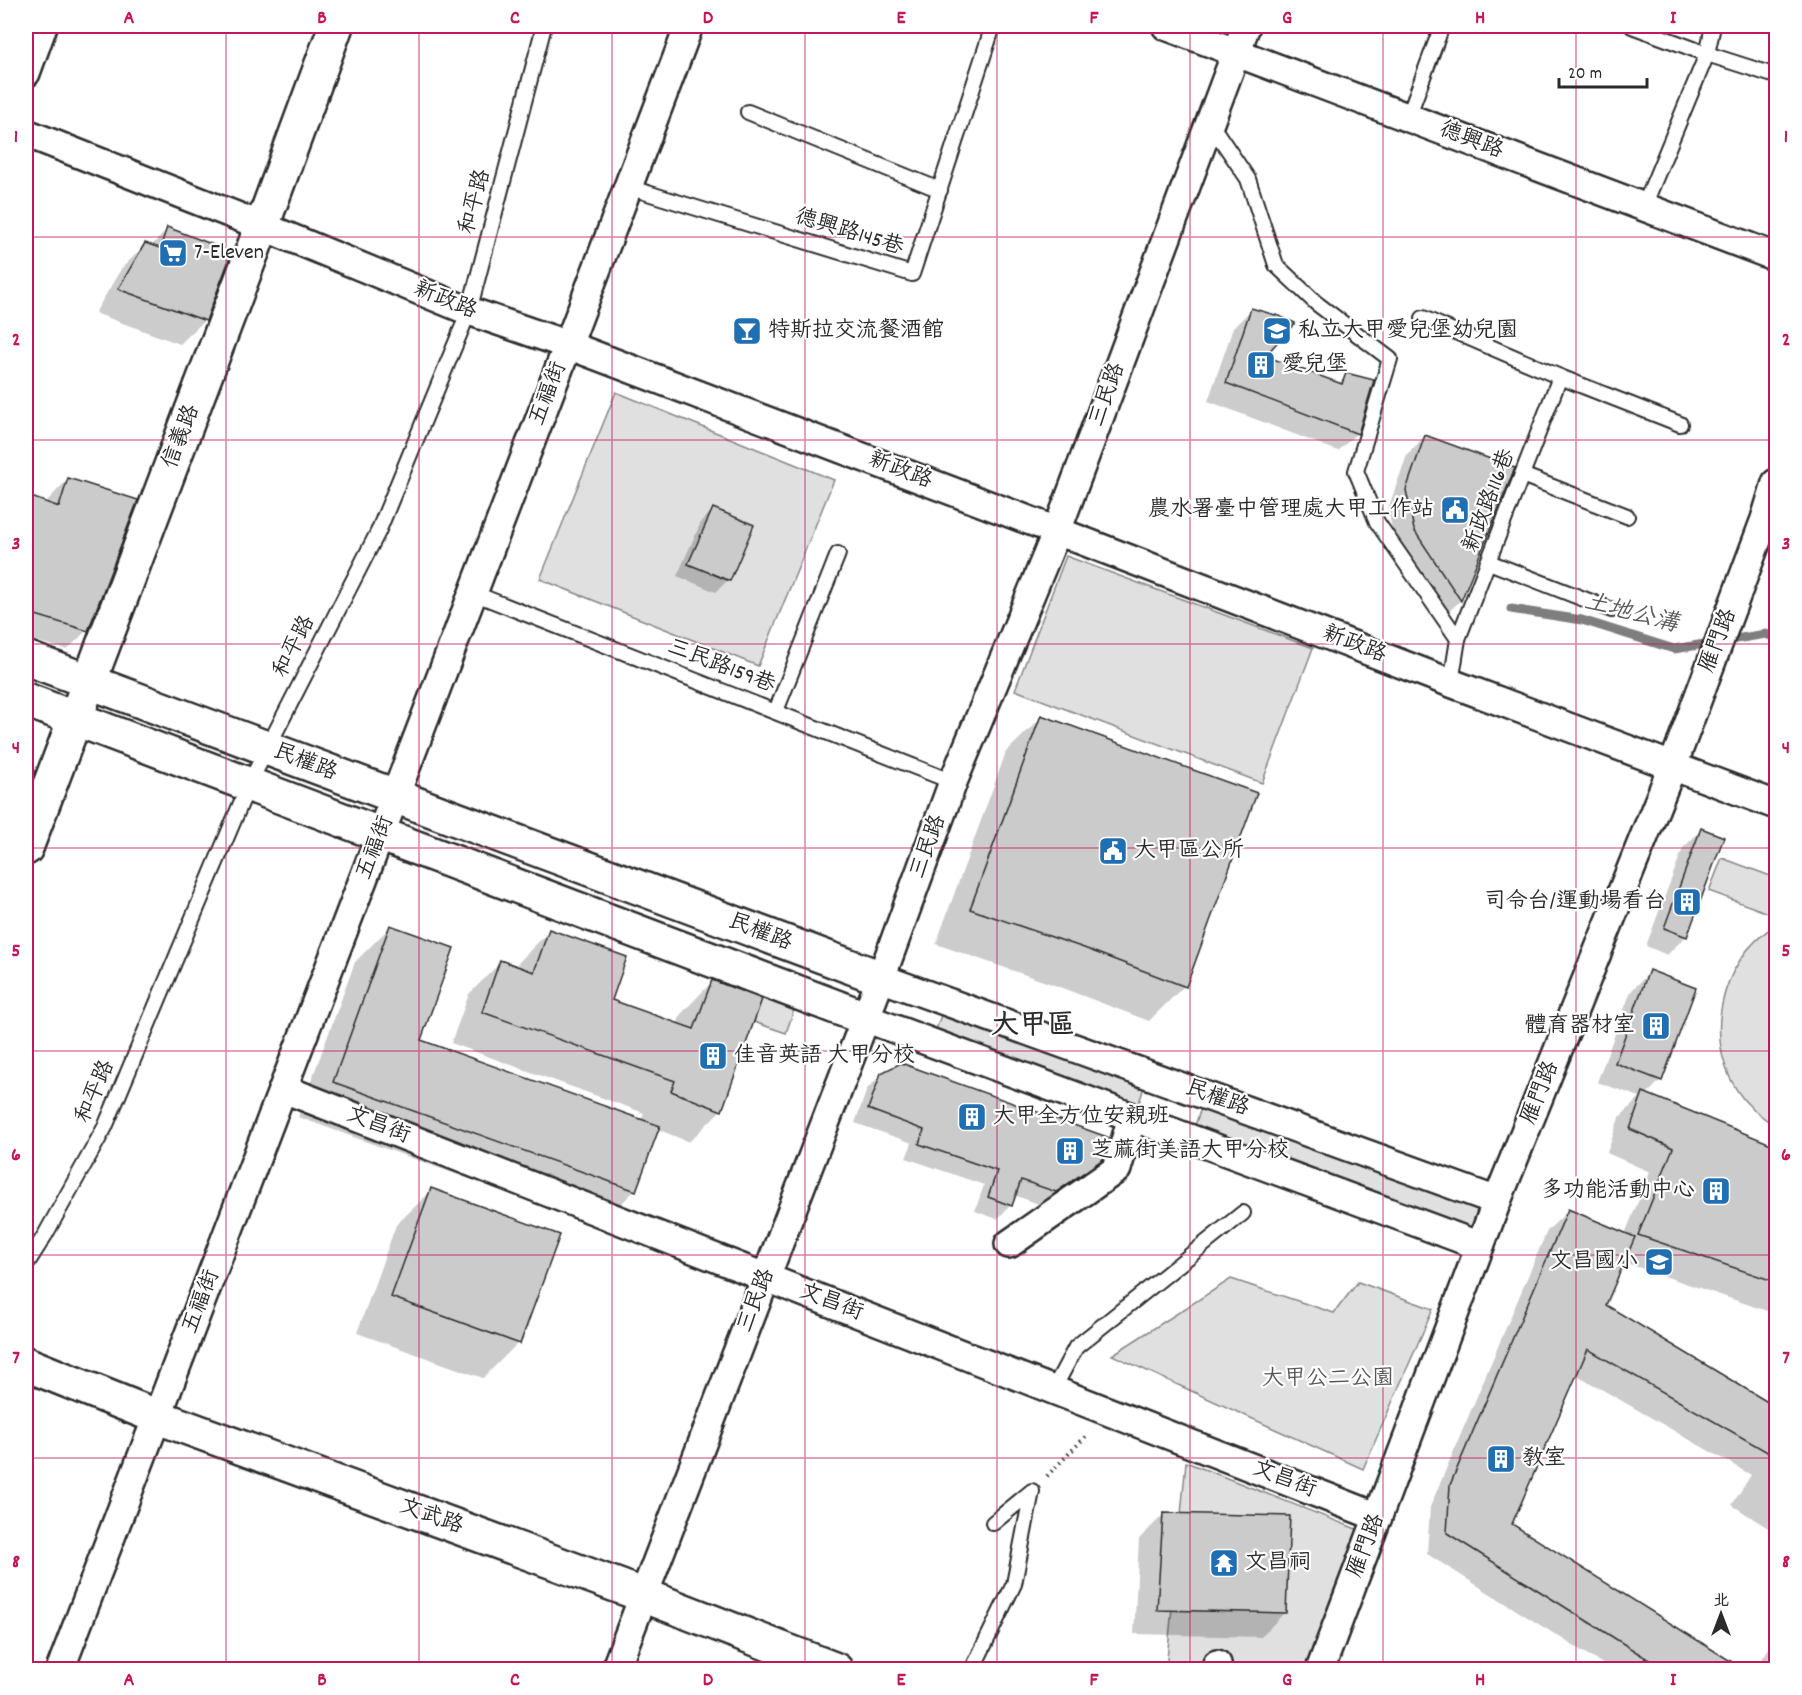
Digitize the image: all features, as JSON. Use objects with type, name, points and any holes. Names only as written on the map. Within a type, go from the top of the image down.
[{"type":"street","points":[[26,73],[43,26]]},
{"type":"street","name":"信義路","points":[[26,848],[336,26]]},
{"type":"street","name":"五福街","points":[[60,1670],[689,26]]},
{"type":"street","name":"德興路","points":[[1166,26],[1776,256]]},
{"type":"street","name":"三民路","points":[[615,1670],[866,1018],[953,782],[1058,531],[1246,26]]},
{"type":"street","name":"新政路","points":[[26,133],[469,311],[568,345],[1776,805]]},
{"type":"street","name":"雁門路","points":[[1320,1670],[1497,1201],[1771,522],[1776,483]]},
{"type":"street","name":"民權路","points":[[26,658],[881,978],[1497,1201]]},
{"type":"street","name":"民權路","points":[[26,700],[866,1018],[1480,1246]]},
{"type":"street","points":[[1009,1244],[1117,1169],[1153,1125],[1178,1086]]},
{"type":"street","name":"文昌街","points":[[284,1089],[1378,1517]]},
{"type":"street","name":"文武路","points":[[26,1364],[158,1417],[643,1595],[836,1670]]},
{"type":"lane","name":"和平路","points":[[26,1265],[105,1127],[249,784],[378,532],[469,311],[544,26]]},
{"type":"lane","name":"德興路145巷","points":[[628,187],[912,274],[993,26]]},
{"type":"lane","points":[[1408,117],[1442,26]]},
{"type":"lane","points":[[1632,26],[1707,54],[1776,76]]},
{"type":"lane","points":[[1644,206],[1707,54],[1713,26]]},
{"type":"lane","points":[[748,112],[940,190]]},
{"type":"lane","points":[[1210,123],[1248,179],[1276,265],[1316,303],[1390,359],[1356,471],[1377,522],[1458,639]]},
{"type":"lane","points":[[1423,318],[1560,377],[1680,424]]},
{"type":"lane","name":"新政路116巷","points":[[1451,683],[1458,639],[1560,377]]},
{"type":"lane","points":[[1522,475],[1627,516]]},
{"type":"lane","points":[[776,711],[838,554]]},
{"type":"lane","points":[[1489,562],[1612,610]]},
{"type":"lane","name":"三民路159巷","points":[[473,593],[953,782]]},
{"type":"lane","points":[[1053,1390],[1076,1347],[1243,1214]]},
{"type":"lane","points":[[993,1523],[1032,1491]]},
{"type":"lane","points":[[972,1670],[1014,1584],[1032,1491]]},
{"type":"path","points":[[1032,1491],[1110,1412]]},
{"type":"green space","points":[[616,392],[834,480],[758,666],[540,579]]},
{"type":"green space","points":[[1066,556],[1313,648],[1262,783],[1015,690]]},
{"type":"green space","points":[[1722,858],[1776,878],[1776,916],[1709,891]]},
{"type":"green space","points":[[1776,925],[1776,1126],[1744,1100],[1730,1078],[1722,1055],[1719,1030],[1722,1005],[1729,982],[1740,960],[1756,940]]},
{"type":"green space","points":[[765,989],[797,1001],[786,1033],[754,1022]]},
{"type":"green space","points":[[944,1007],[1146,1081],[1137,1109],[934,1035]]},
{"type":"green space","points":[[1204,1100],[1481,1202],[1472,1230],[1194,1128]]},
{"type":"green space","name":"大甲公二公園","points":[[1231,1279],[1334,1313],[1358,1282],[1433,1309],[1363,1469],[1112,1355]]},
{"type":"green space","points":[[1186,1462],[1369,1534],[1317,1669],[1166,1670]]},
{"type":"building","points":[[167,227],[232,252],[206,321],[118,289],[145,243],[160,248]]},
{"type":"building","name":"愛兒堡","points":[[1251,308],[1295,323],[1265,356],[1342,384],[1346,373],[1374,380],[1358,434],[1226,383]]},
{"type":"building","name":"農水署臺中管理處大甲工作站","points":[[1425,435],[1515,468],[1461,601],[1414,530],[1406,490]]},
{"type":"building","points":[[68,478],[138,500],[88,631],[26,612],[26,495],[59,507]]},
{"type":"building","points":[[713,508],[754,525],[730,581],[688,564]]},
{"type":"building","name":"大甲區公所","points":[[1041,715],[1257,793],[1186,987],[1084,948],[970,909]]},
{"type":"building","name":"司令台/運動場看台","points":[[1701,828],[1724,837],[1687,937],[1664,928]]},
{"type":"building","points":[[390,925],[454,948],[421,1040],[660,1126],[636,1191],[333,1082]]},
{"type":"building","points":[[549,929],[627,957],[612,1000],[694,1029],[712,980],[762,999],[722,1111],[671,1091],[675,1081],[482,1012],[500,960],[534,972]]},
{"type":"building","name":"體育器材室","points":[[1649,970],[1696,988],[1662,1081],[1615,1063]]},
{"type":"building","points":[[901,1063],[1110,1138],[1103,1159],[1056,1192],[1021,1180],[1012,1206],[988,1197],[997,1171],[919,1144],[924,1130],[868,1109],[881,1073]]},
{"type":"building","name":"多功能活動中心","points":[[1643,1092],[1776,1146],[1776,1282],[1638,1235],[1673,1148],[1630,1129]]},
{"type":"building","points":[[431,1188],[560,1235],[520,1344],[391,1297]]},
{"type":"building","name":"教室","points":[[1568,1209],[1635,1237],[1606,1305],[1776,1407],[1776,1457],[1588,1349],[1512,1524],[1745,1670],[1665,1670],[1447,1533],[1450,1485]]},
{"type":"building","name":"文昌祠","points":[[1163,1513],[1290,1516],[1286,1613],[1157,1610]]},
{"type":"waterway","name":"土地公溝","points":[[1511,609],[1582,620],[1674,649],[1766,634],[1776,638]]},
{"type":"place","name":"7-Eleven","points":[[173,253]]},
{"type":"place","name":"特斯拉交流餐酒館","points":[[747,331]]},
{"type":"place","name":"私立大甲愛兒堡幼兒園","points":[[1277,331]]},
{"type":"place","name":"愛兒堡","points":[[1261,365]]},
{"type":"place","name":"農水署臺中管理處大甲工作站","points":[[1455,510]]},
{"type":"place","name":"大甲區公所","points":[[1113,851]]},
{"type":"place","name":"司令台/運動場看台","points":[[1687,902]]},
{"type":"place","name":"體育器材室","points":[[1656,1026]]},
{"type":"place","name":"佳音英語 大甲分校","points":[[713,1056]]},
{"type":"place","name":"大甲全方位安親班","points":[[972,1117]]},
{"type":"place","name":"芝蔴街美語大甲分校","points":[[1070,1151]]},
{"type":"place","name":"多功能活動中心","points":[[1716,1191]]},
{"type":"place","name":"文昌國小","points":[[1659,1262]]},
{"type":"place","name":"教室","points":[[1501,1459]]},
{"type":"place","name":"文昌祠","points":[[1224,1563]]},
{"type":"district","name":"大甲區","points":[[1033,1028]]}]
